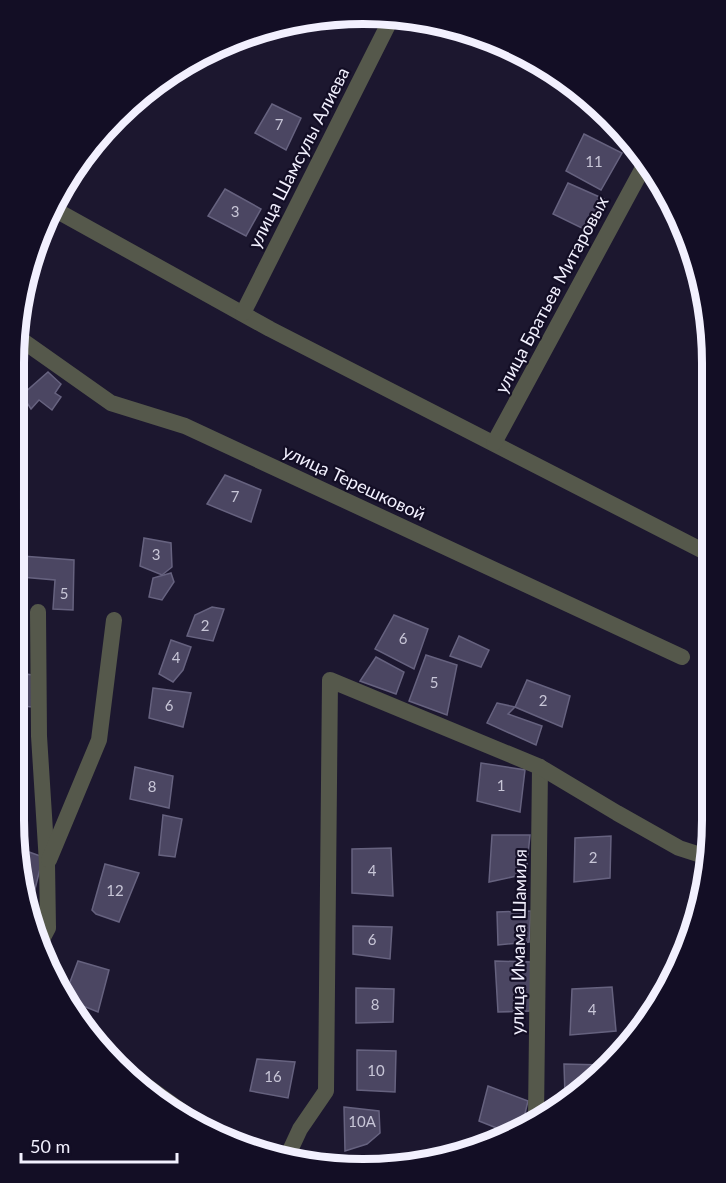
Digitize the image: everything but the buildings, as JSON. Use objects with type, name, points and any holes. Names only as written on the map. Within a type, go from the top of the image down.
[{"type":"street","name":"улица Шамсулы Алиева","points":[[243,313],[388,25]]},
{"type":"street","name":"улица Братьев Митаровых","points":[[494,443],[642,170]]},
{"type":"street","points":[[59,212],[243,313],[702,550]]},
{"type":"street","name":"улица Терешковой","points":[[25,342],[111,403],[185,426],[682,657]]},
{"type":"street","points":[[38,612],[39,736],[48,863],[48,928],[44,935]]},
{"type":"street","points":[[48,863],[99,740],[114,620]]},
{"type":"street","points":[[290,1150],[300,1129],[326,1091],[330,680],[540,767],[679,848],[700,855]]},
{"type":"street","name":"улица Имама Шамиля","points":[[536,1111],[540,767]]}]
